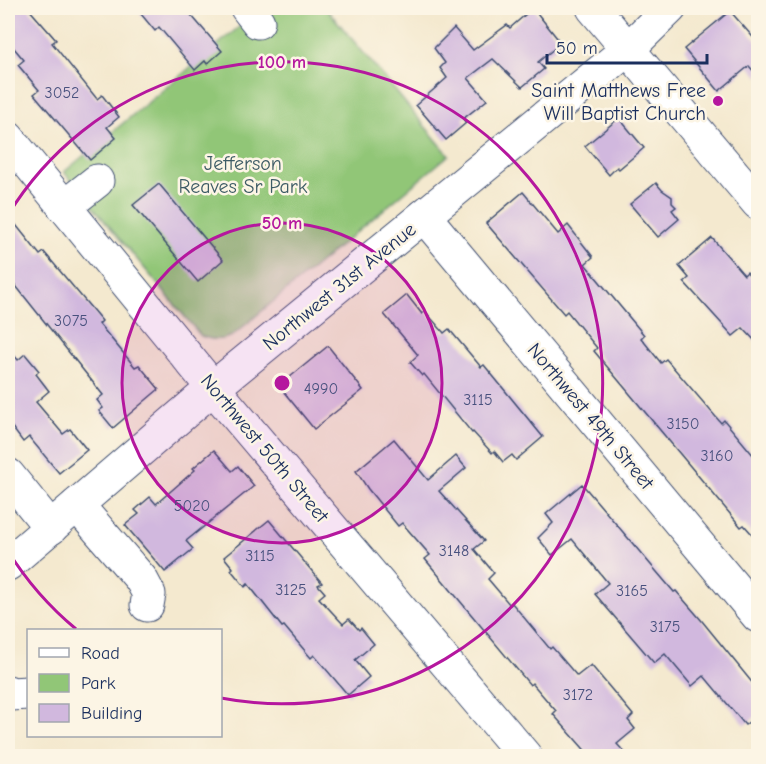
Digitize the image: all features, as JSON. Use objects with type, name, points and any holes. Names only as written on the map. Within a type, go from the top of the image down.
[{"type":"street","points":[[593,8],[759,203]]},
{"type":"street","name":"Northwest 31st Avenue","points":[[8,564],[213,388],[628,49],[670,8]]},
{"type":"street","name":"Northwest 50th Street","points":[[8,138],[213,388],[525,756]]},
{"type":"street","points":[[64,207],[98,181]]},
{"type":"street","name":"Northwest 49th Street","points":[[424,216],[759,616]]},
{"type":"street","points":[[8,476],[51,528]]},
{"type":"street","points":[[77,505],[141,579],[149,594],[147,605]]},
{"type":"street","points":[[8,692],[11,694],[27,693]]},
{"type":"green space","name":"Jefferson Reaves Sr Park","points":[[262,8],[326,8],[449,155],[232,336],[213,339],[201,336],[64,172]]},
{"type":"building","points":[[8,8],[28,8],[56,40],[52,43],[97,99],[102,95],[119,117],[107,127],[116,138],[90,160],[34,94],[39,90],[18,65],[24,60],[8,41]]},
{"type":"building","points":[[136,8],[185,8],[222,51],[207,64],[205,61],[195,70],[159,27],[155,31]]},
{"type":"building","points":[[533,8],[561,43],[538,62],[544,69],[522,87],[493,59],[468,78],[487,100],[463,119],[466,123],[446,140],[416,105],[447,78],[440,68],[445,63],[434,48],[454,28],[473,50],[507,25],[510,28]]},
{"type":"building","points":[[730,11],[759,44],[759,77],[749,66],[719,91],[684,49]]},
{"type":"building","points":[[619,118],[644,148],[609,175],[585,146]]},
{"type":"building","points":[[656,183],[672,197],[672,203],[676,207],[672,210],[679,219],[658,237],[630,204]]},
{"type":"building","points":[[159,184],[223,260],[198,282],[133,205]]},
{"type":"building","points":[[523,192],[558,234],[568,225],[593,257],[585,264],[644,335],[641,338],[661,363],[666,359],[721,423],[724,420],[759,462],[759,542],[744,525],[741,527],[594,351],[597,348],[567,311],[564,314],[486,223]]},
{"type":"building","points":[[8,215],[40,255],[44,252],[102,321],[99,324],[135,367],[139,365],[159,389],[113,428],[99,411],[103,408],[97,400],[103,395],[8,276]]},
{"type":"building","points":[[712,238],[744,275],[747,272],[759,286],[759,345],[743,328],[733,336],[684,282],[689,278],[679,266]]},
{"type":"building","points":[[407,295],[422,314],[425,311],[444,333],[449,329],[481,367],[484,365],[543,437],[516,460],[512,455],[503,462],[494,451],[492,453],[472,433],[424,374],[422,376],[410,362],[418,355],[384,314]]},
{"type":"building","points":[[328,346],[363,390],[314,429],[279,386]]},
{"type":"building","points":[[8,348],[18,360],[25,354],[39,371],[36,374],[49,391],[36,402],[63,434],[70,429],[87,450],[59,473],[29,437],[23,442],[8,422]]},
{"type":"building","points":[[394,439],[428,480],[456,456],[466,468],[439,491],[484,541],[474,549],[494,573],[488,579],[577,676],[591,665],[633,715],[628,720],[635,729],[617,744],[628,756],[590,756],[553,714],[556,711],[532,683],[530,685],[425,559],[430,555],[402,523],[398,526],[368,489],[356,471]]},
{"type":"building","points":[[214,450],[232,471],[238,466],[254,486],[186,541],[193,549],[165,572],[125,525],[139,514],[135,510],[150,497],[156,504]]},
{"type":"building","points":[[582,484],[674,592],[676,591],[702,621],[759,691],[759,714],[745,725],[704,676],[692,686],[665,654],[654,663],[595,594],[608,583],[572,539],[552,555],[538,538],[553,523],[546,514]]},
{"type":"building","points":[[269,520],[322,583],[318,585],[325,593],[319,598],[343,624],[349,619],[359,630],[361,628],[374,644],[355,660],[369,677],[348,695],[314,655],[311,658],[284,626],[282,627],[248,584],[245,587],[224,557]]},
{"type":"place","name":"Saint Matthews Free Will Baptist Church","points":[[718,101]]}]
